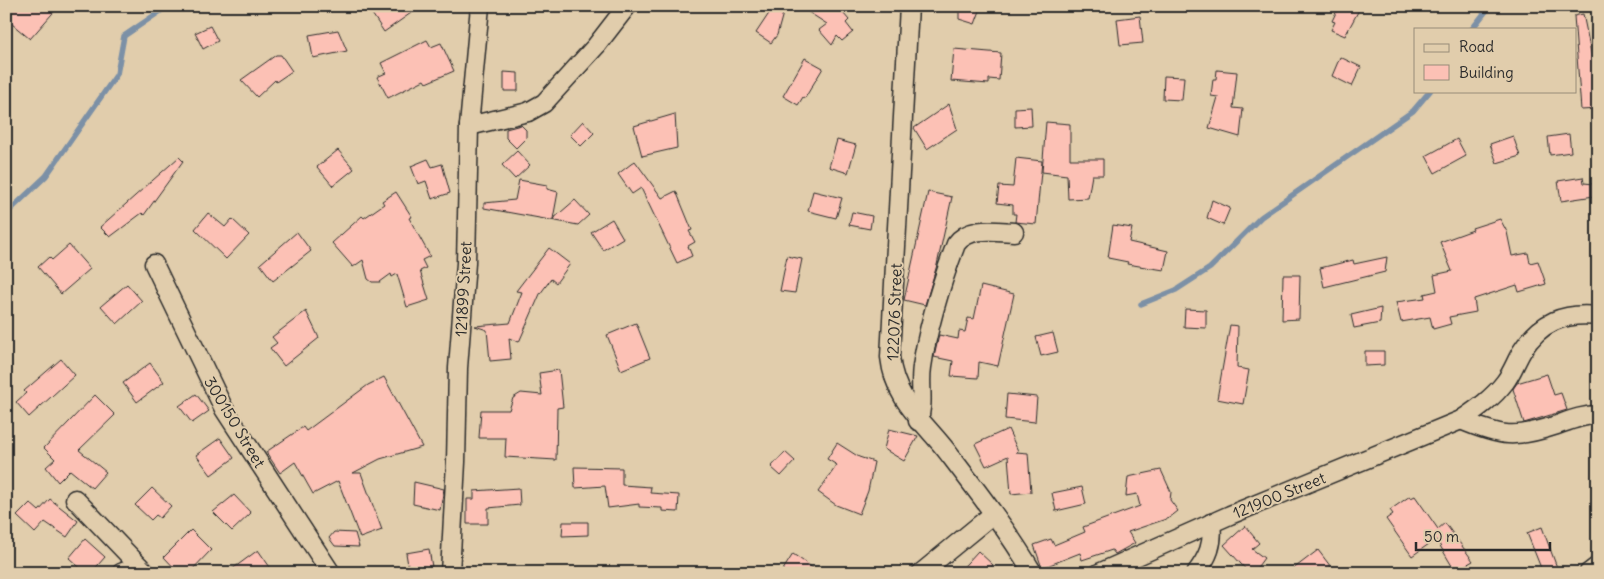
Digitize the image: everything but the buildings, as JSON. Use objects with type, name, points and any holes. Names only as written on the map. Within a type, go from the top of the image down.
[{"type":"street","name":"121899 Street","points":[[450,573],[456,462],[458,368],[466,263],[469,126],[480,6]]},
{"type":"street","points":[[469,126],[528,112],[544,103],[596,46],[627,6]]},
{"type":"street","name":"122076 Street","points":[[909,6],[890,358],[897,387],[918,421],[939,441],[993,514],[1033,573]]},
{"type":"street","points":[[918,421],[922,409],[920,373],[927,332],[956,244],[960,238],[974,232],[984,230],[1014,232]]},
{"type":"street","name":"300150 Street","points":[[154,264],[224,409],[331,573]]},
{"type":"street","name":"121900 Street","points":[[1099,573],[1211,523],[1461,420],[1494,395],[1504,383],[1522,351],[1545,326],[1558,318],[1598,316]]},
{"type":"street","points":[[1461,420],[1492,433],[1511,436],[1552,426],[1578,417],[1598,415]]},
{"type":"street","points":[[75,499],[143,569]]},
{"type":"street","points":[[921,573],[993,514]]},
{"type":"street","points":[[1196,573],[1210,552],[1211,523]]},
{"type":"street","points":[[121,573],[143,569]]},
{"type":"lane","points":[[1585,570],[1598,560]]},
{"type":"waterway","points":[[6,214],[46,176],[117,74],[124,36],[168,6]]},
{"type":"waterway","points":[[1473,28],[1490,6]]},
{"type":"waterway","points":[[1141,304],[1176,290],[1210,268],[1261,217],[1413,111],[1429,92]]}]
